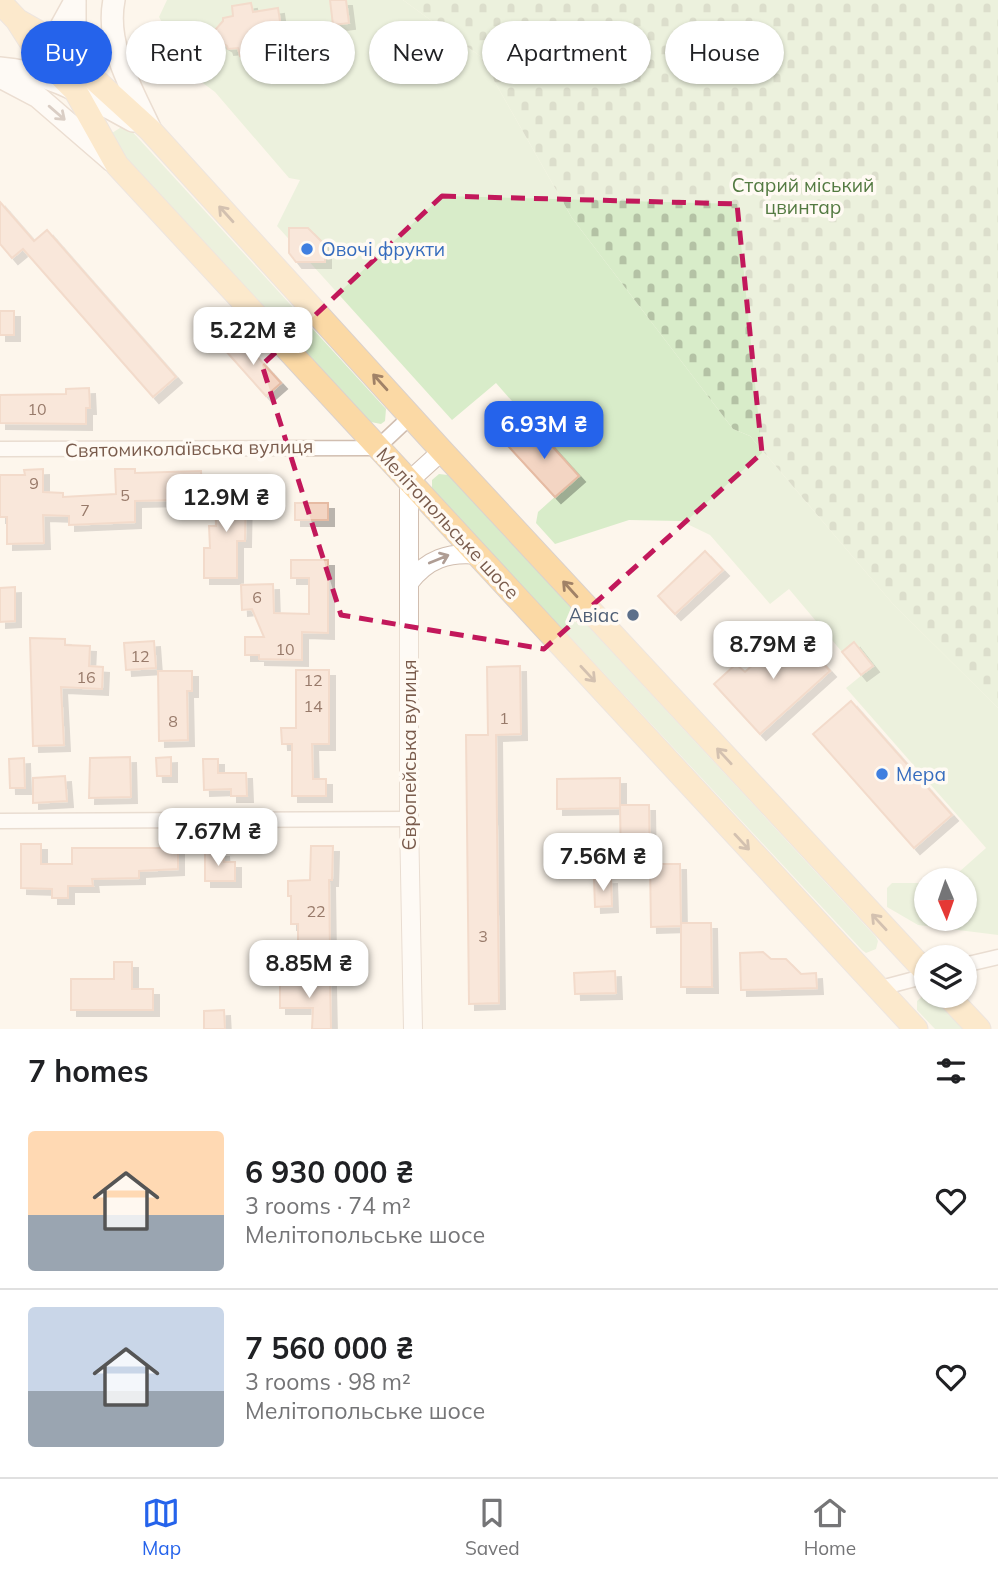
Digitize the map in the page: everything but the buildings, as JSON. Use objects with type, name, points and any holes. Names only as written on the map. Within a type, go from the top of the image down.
[{"type":"main road","points":[[114,0],[114,38],[119,57],[150,130]]},
{"type":"main road","points":[[64,21],[75,1]]},
{"type":"main road","points":[[75,1],[75,21]]},
{"type":"main road","name":"Мелітопольське шосе","points":[[0,2],[21,24]]},
{"type":"main road","points":[[0,66],[21,56]]},
{"type":"main road","points":[[0,66],[20,69],[75,90],[150,130]]},
{"type":"main road","points":[[0,77],[38,97],[117,165]]},
{"type":"main road","name":"Мелітопольське шосе","points":[[71,84],[117,165],[916,1029]]},
{"type":"main road","points":[[75,84],[75,90]]},
{"type":"main road","points":[[100,84],[150,130],[442,452],[914,961]]},
{"type":"main road","points":[[959,1008],[979,1029]]},
{"type":"street","points":[[377,447],[410,417]]},
{"type":"street","name":"Святомиколаївська вулиця","points":[[0,449],[377,447]]},
{"type":"street","points":[[409,481],[442,452]]},
{"type":"street","name":"Європейська вулиця","points":[[409,481],[412,1029]]},
{"type":"street","points":[[409,583],[419,570],[435,559],[461,554],[478,555]]},
{"type":"street","points":[[0,821],[409,819]]},
{"type":"street","points":[[977,962],[998,957]]},
{"type":"street","points":[[877,989],[914,978]]},
{"type":"highlighted area","points":[[442,196],[737,204],[762,453],[544,649],[341,615],[262,365]]},
{"type":"green space","points":[[167,0],[403,0],[432,21],[369,21],[369,84],[468,84],[468,47],[480,56],[482,84],[496,84],[572,218],[733,429],[750,436],[893,604],[998,708],[998,935],[966,931],[977,931],[977,868],[964,868],[986,848],[846,688],[873,666],[854,642],[842,652],[789,589],[770,604],[710,535],[681,521],[629,520],[555,544],[536,523],[538,512],[578,476],[496,383],[452,420],[277,226],[300,180],[289,178],[215,92],[204,84],[226,84],[226,21],[161,21],[159,17]]},
{"type":"green space","name":"Старий міський цвинтар","points":[[403,0],[998,0],[998,708],[893,604],[750,436],[733,429],[572,218],[496,84],[651,84],[651,21],[482,21],[482,60],[468,47],[468,21],[432,21]]},
{"type":"green space","points":[[123,126],[128,127],[386,409],[385,421],[381,424],[371,422],[112,142],[112,133]]},
{"type":"green space","points":[[439,474],[448,475],[876,937],[876,949],[866,953],[862,950],[432,489],[432,480]]},
{"type":"green space","points":[[892,883],[914,883],[914,923],[887,907],[887,888]]},
{"type":"green space","points":[[944,1008],[964,1029],[935,1029],[917,1010]]},
{"type":"place","name":"Овочі фрукти","points":[[307,249]]},
{"type":"place","name":"Авіас","points":[[633,615]]},
{"type":"place","name":"Мера","points":[[882,774]]}]
